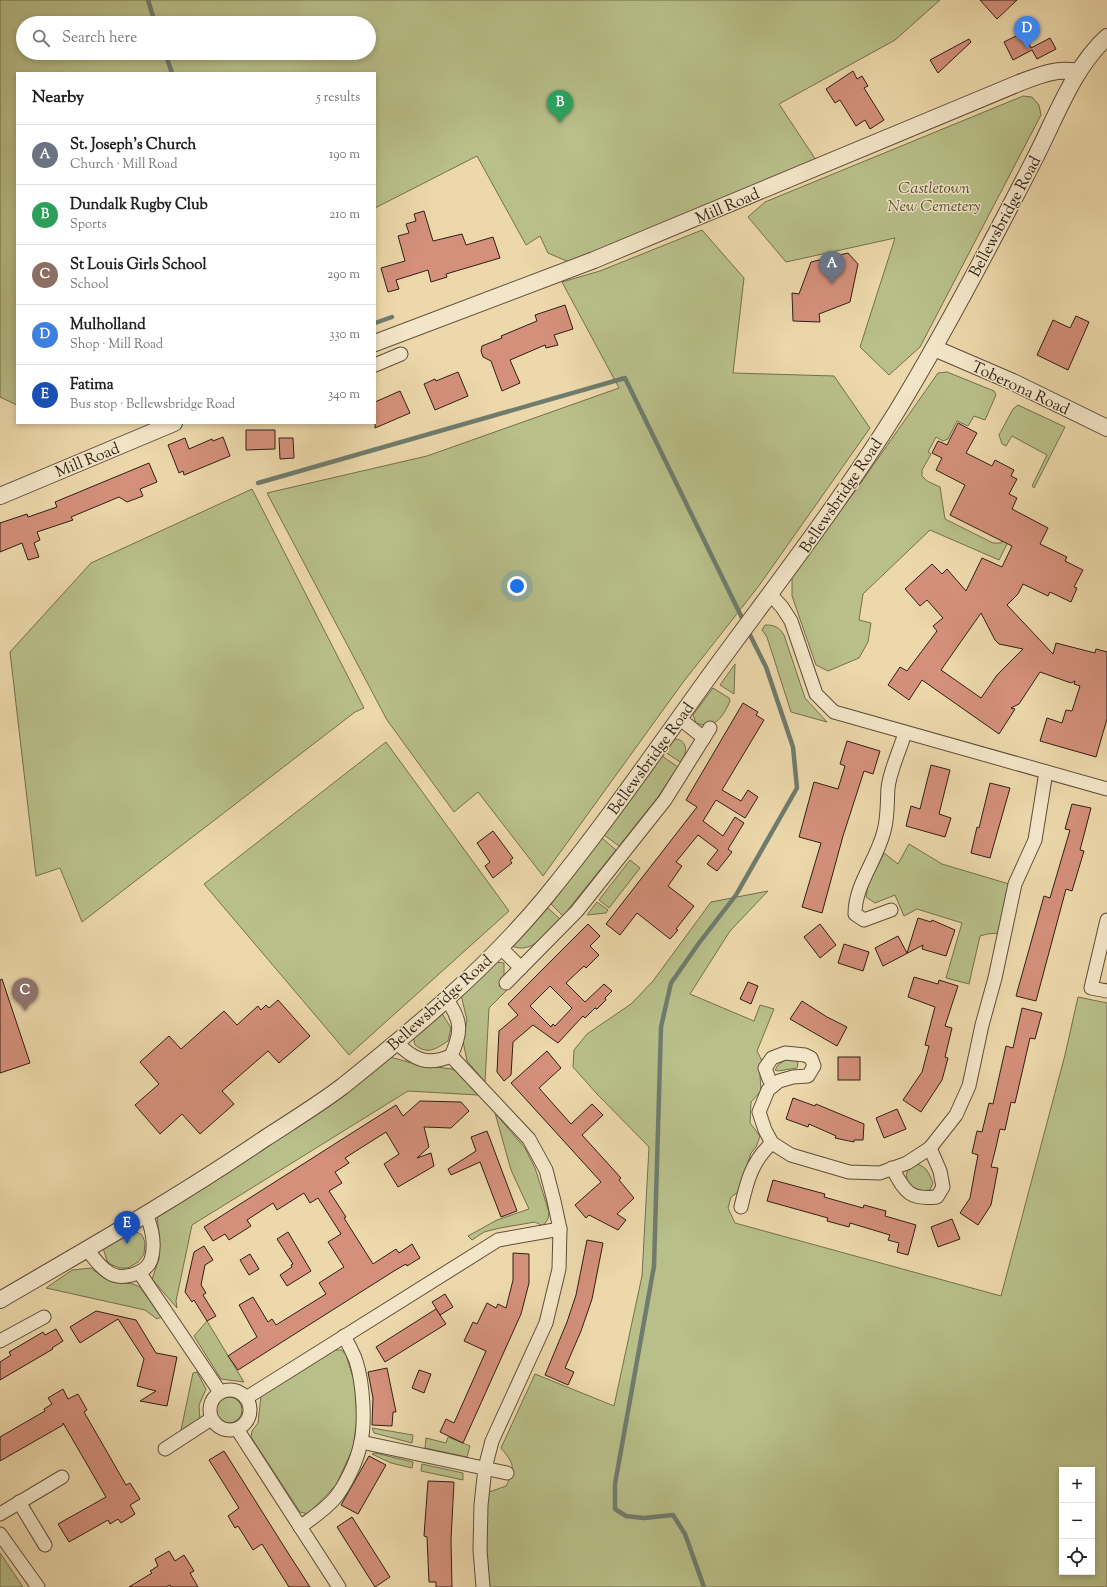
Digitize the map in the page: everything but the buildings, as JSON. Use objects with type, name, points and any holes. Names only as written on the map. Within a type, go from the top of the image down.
[{"type":"street","name":"Bellewsbridge Road","points":[[0,1300],[209,1176],[337,1090],[396,1042],[446,998],[500,947],[543,900],[770,594],[823,521],[864,460],[934,348],[1033,162],[1078,72],[1092,51],[1107,37]]},
{"type":"street","name":"Mill Road","points":[[376,343],[594,260],[1019,83],[1052,71],[1068,70],[1078,72]]},
{"type":"street","name":"Toberona Road","points":[[934,348],[1013,382],[1107,428]]},
{"type":"street","points":[[376,365],[401,354]]},
{"type":"street","name":"Mill Road","points":[[0,496],[172,424]]},
{"type":"street","points":[[770,594],[782,606],[791,621],[816,694],[834,712],[1107,789]]},
{"type":"street","points":[[506,983],[577,911],[665,800],[707,733],[679,718]]},
{"type":"street","points":[[891,910],[864,920],[855,914],[855,906],[859,892],[871,862],[880,845],[888,808],[888,788],[906,733]]},
{"type":"street","points":[[774,1085],[768,1090],[760,1112],[765,1130],[772,1143],[791,1155],[849,1172],[880,1173],[907,1162],[930,1148],[956,1115],[969,1086],[1015,884],[1035,840],[1046,772]]},
{"type":"street","points":[[1107,920],[1091,988],[1107,992]]},
{"type":"street","points":[[500,947],[522,968]]},
{"type":"street","points":[[396,1042],[408,1054],[421,1060],[439,1061],[451,1056],[459,1038],[458,1022],[454,1009],[446,998]]},
{"type":"street","points":[[451,1056],[530,1139],[546,1170],[560,1229],[559,1269],[546,1323],[492,1441],[484,1468],[480,1550],[483,1587]]},
{"type":"street","points":[[741,1207],[748,1178],[757,1160],[764,1150],[772,1143]]},
{"type":"street","points":[[892,1168],[903,1187],[912,1195],[925,1198],[937,1197],[943,1188],[940,1171],[930,1148]]},
{"type":"street","points":[[87,1249],[100,1266],[109,1273],[133,1275],[140,1272],[150,1260],[153,1246],[153,1231],[146,1214]]},
{"type":"street","points":[[246,1398],[498,1240],[560,1229]]},
{"type":"street","points":[[140,1272],[220,1392]]},
{"type":"street","points":[[0,1342],[44,1317]]},
{"type":"street","points":[[300,1527],[320,1512],[336,1497],[351,1470],[361,1442],[362,1392],[356,1361],[344,1336]]},
{"type":"street","points":[[234,1390],[241,1393],[246,1398],[250,1406],[250,1416],[245,1424],[237,1430],[222,1430],[211,1420],[209,1412],[210,1404],[213,1397],[220,1392],[234,1390]]},
{"type":"street","points":[[165,1450],[211,1420]]},
{"type":"street","points":[[237,1430],[339,1587]]},
{"type":"street","points":[[361,1442],[507,1473]]},
{"type":"street","points":[[0,1514],[62,1477]]},
{"type":"street","points":[[19,1502],[45,1544]]},
{"type":"street","points":[[0,1534],[38,1587]]},
{"type":"green space","points":[[0,0],[940,0],[895,40],[779,104],[816,160],[569,262],[548,253],[540,236],[526,245],[477,156],[376,207],[376,72],[16,72],[16,405],[0,397]]},
{"type":"green space","name":"Castletown New Cemetery","points":[[1023,96],[1032,97],[1039,105],[1041,115],[920,347],[889,375],[860,347],[895,238],[786,262],[748,217],[765,202]]},
{"type":"green space","points":[[702,230],[744,278],[733,373],[834,376],[870,428],[758,587],[684,681],[543,876],[478,792],[454,812],[387,720],[267,493],[427,456],[619,388],[562,282],[600,271]]},
{"type":"green space","points":[[947,372],[994,391],[996,395],[985,420],[974,416],[968,426],[957,421],[948,439],[943,441],[936,437],[928,452],[931,454],[922,470],[922,476],[927,481],[940,487],[945,519],[993,543],[1001,543],[1003,538],[1009,540],[999,560],[930,530],[863,594],[859,620],[871,623],[868,642],[859,658],[828,671],[816,665],[792,596],[792,575],[853,494],[938,373]]},
{"type":"green space","points":[[1018,405],[1065,427],[1034,488],[1032,486],[1047,455],[1012,436],[1006,446],[1002,444],[999,435],[1013,409]]},
{"type":"green space","points":[[252,489],[364,708],[355,712],[82,922],[60,868],[36,876],[10,652],[91,563]]},
{"type":"green space","points":[[765,625],[776,627],[784,635],[805,698],[827,722],[791,712],[767,637],[762,630]]},
{"type":"green space","points":[[735,664],[734,694],[720,685]]},
{"type":"green space","points":[[713,688],[729,698],[730,701],[718,721],[708,725],[696,723],[693,715]]},
{"type":"green space","points":[[675,739],[682,742],[685,748],[683,759],[680,762],[665,752]]},
{"type":"green space","points":[[386,742],[509,911],[349,1055],[204,884]]},
{"type":"green space","points":[[662,756],[678,767],[658,797],[619,846],[604,835]]},
{"type":"green space","points":[[602,838],[616,850],[563,916],[551,904]]},
{"type":"green space","points":[[909,844],[942,864],[1009,884],[999,933],[980,936],[969,984],[946,978],[962,923],[917,909],[904,916],[895,895],[875,903],[866,897],[868,886],[884,853],[898,864]]},
{"type":"green space","points":[[630,860],[640,868],[609,908],[599,900]]},
{"type":"green space","points":[[768,891],[730,931],[690,994],[754,1021],[760,1005],[774,1009],[757,1051],[762,1061],[760,1075],[761,1091],[751,1102],[750,1123],[760,1136],[756,1147],[751,1153],[738,1192],[731,1197],[728,1208],[735,1223],[1001,1296],[1065,1055],[1078,997],[1107,1003],[1107,1587],[490,1587],[486,1540],[489,1492],[506,1486],[511,1474],[511,1462],[501,1448],[535,1374],[614,1406],[642,1276],[649,1147],[573,1067],[574,1050],[587,1034],[631,1004],[653,981],[711,902]]},
{"type":"green space","points":[[597,902],[608,910],[606,913],[587,915]]},
{"type":"green space","points":[[548,908],[560,919],[545,936],[533,945],[519,948],[512,946]]},
{"type":"green space","points":[[495,962],[504,963],[504,980],[509,988],[489,1008],[485,1082],[467,1061],[463,1041],[467,1020],[461,995]]},
{"type":"green space","points":[[441,1012],[451,1028],[448,1041],[432,1050],[424,1050],[415,1045],[413,1036]]},
{"type":"green space","points":[[390,1057],[419,1065],[452,1069],[462,1074],[478,1095],[408,1091],[192,1225],[176,1301],[177,1308],[152,1279],[159,1259],[159,1233],[157,1216]]},
{"type":"green space","points":[[785,1060],[795,1060],[798,1063],[797,1068],[778,1071],[775,1070],[778,1065]]},
{"type":"green space","points":[[495,1113],[525,1148],[535,1168],[549,1212],[548,1219],[543,1226],[535,1222],[500,1228],[484,1232],[472,1240],[468,1236],[497,1220],[529,1209],[511,1170]]},
{"type":"green space","points":[[915,1164],[922,1166],[928,1173],[933,1183],[930,1190],[916,1189],[908,1182],[906,1177],[907,1172]]},
{"type":"green space","points":[[133,1230],[142,1235],[145,1242],[144,1254],[138,1262],[128,1268],[120,1268],[112,1265],[107,1261],[103,1248]]},
{"type":"green space","points":[[91,1268],[104,1278],[115,1282],[133,1284],[140,1287],[161,1317],[157,1319],[145,1310],[46,1288],[72,1270]]},
{"type":"green space","points":[[207,1321],[244,1382],[221,1379],[194,1336]]},
{"type":"green space","points":[[335,1350],[342,1350],[346,1355],[355,1384],[357,1420],[353,1448],[336,1485],[308,1514],[300,1512],[251,1437],[252,1431],[258,1423],[261,1396]]},
{"type":"green space","points":[[197,1372],[206,1389],[199,1405],[200,1421],[182,1433],[181,1430],[193,1373]]},
{"type":"green space","points":[[229,1397],[238,1401],[242,1410],[238,1419],[229,1423],[220,1419],[216,1410],[220,1401]]},
{"type":"green space","points":[[372,1428],[413,1435],[412,1443],[374,1433]]},
{"type":"green space","points":[[448,1437],[470,1446],[467,1457],[425,1448],[426,1438],[446,1443]]},
{"type":"green space","points":[[375,1453],[413,1462],[412,1468],[391,1463],[372,1454]]},
{"type":"green space","points":[[422,1464],[463,1473],[463,1480],[421,1471]]},
{"type":"green space","points":[[0,1553],[23,1587],[0,1587]]},
{"type":"waterway","points":[[148,0],[153,16]]},
{"type":"waterway","points":[[167,60],[172,72]]},
{"type":"waterway","points":[[376,323],[392,317]]},
{"type":"waterway","points":[[258,483],[625,378],[744,622]]},
{"type":"waterway","points":[[704,1587],[685,1534],[673,1515],[644,1518],[626,1516],[615,1509],[615,1484],[654,1266],[661,1027],[671,983],[699,943],[736,895],[797,788],[793,747],[766,667],[747,629]]},
{"type":"place","name":"Mulholland","points":[[1027,49]]},
{"type":"place","name":"Dundalk Rugby Club","points":[[560,123]]},
{"type":"place","name":"St. Joseph's Church","points":[[832,284]]},
{"type":"place","name":"St Louis Girls School","points":[[25,1011]]},
{"type":"place","name":"Fatima","points":[[127,1244]]}]
